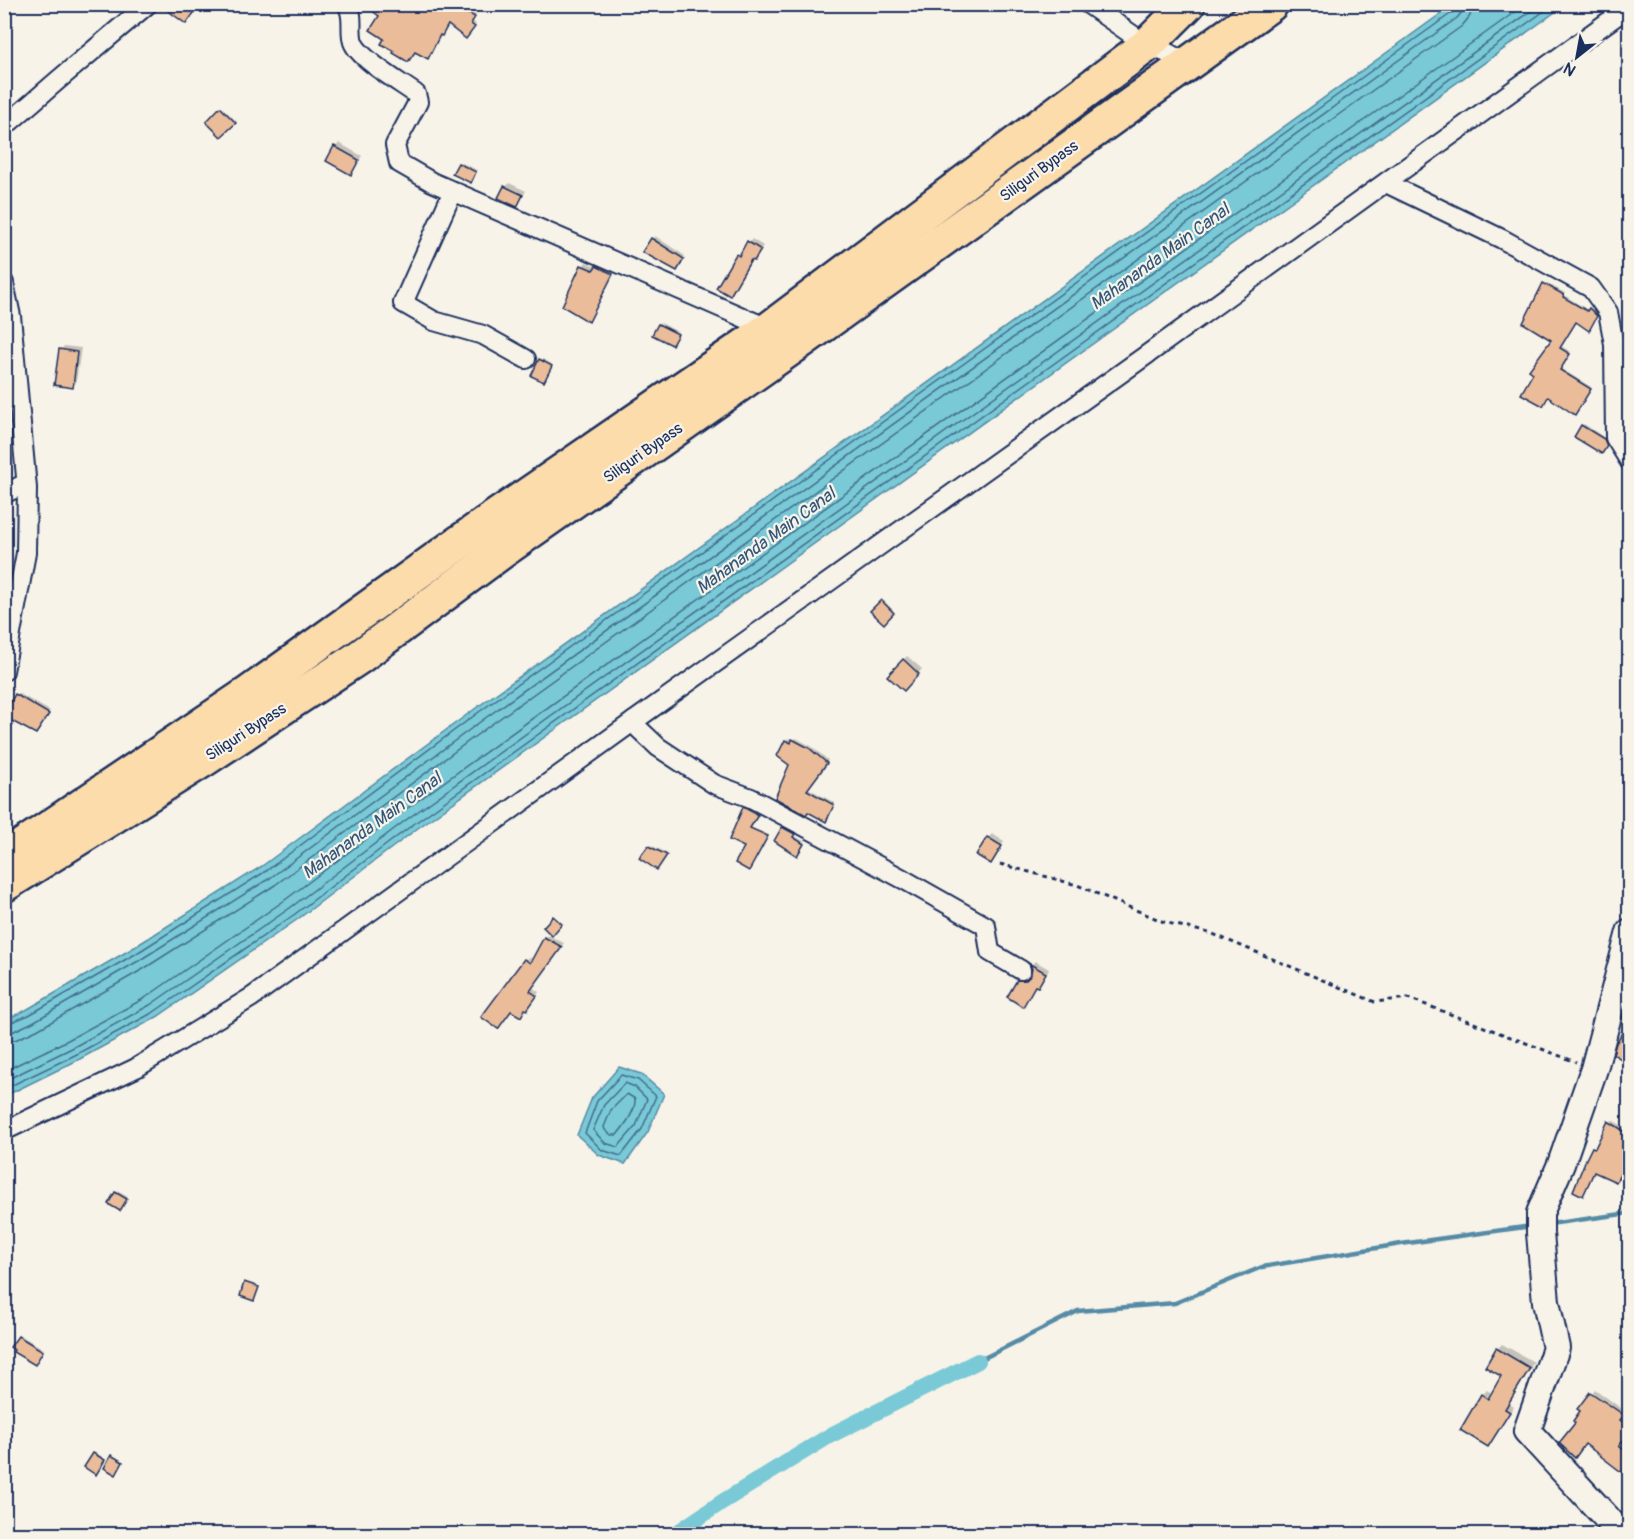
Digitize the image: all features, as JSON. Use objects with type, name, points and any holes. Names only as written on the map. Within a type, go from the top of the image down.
[{"type":"highway","points":[[4,858],[249,693],[485,524],[769,329],[1147,45],[1188,4]]},
{"type":"highway","name":"Siliguri Bypass","points":[[4,885],[205,759],[358,658],[504,550],[797,345],[1271,4]]},
{"type":"street","points":[[4,127],[148,4]]},
{"type":"street","points":[[347,4],[351,11],[353,42],[366,59],[416,94],[418,102],[394,145],[399,163],[432,182],[769,329],[797,345]]},
{"type":"street","points":[[1088,4],[1147,45],[1170,54],[1186,64]]},
{"type":"street","points":[[4,1131],[136,1068],[252,997],[1629,6]]},
{"type":"street","points":[[1386,183],[1502,239],[1591,288],[1608,312],[1614,344],[1615,438],[1629,462]]},
{"type":"street","points":[[453,191],[403,303],[434,321],[483,335],[526,359]]},
{"type":"street","points":[[4,283],[11,316],[26,483],[26,553],[4,670]]},
{"type":"street","points":[[4,494],[26,483]]},
{"type":"street","points":[[634,720],[639,729],[658,747],[714,784],[770,807],[986,927],[990,952],[1021,970]]},
{"type":"street","points":[[1629,932],[1594,1069],[1540,1223],[1546,1302],[1556,1348],[1527,1431],[1616,1528],[1625,1534],[1629,1528]]},
{"type":"path","points":[[1000,864],[1077,885],[1164,922],[1213,933],[1375,1002],[1408,998],[1594,1069]]},
{"type":"water","name":"Mahananda Main Canal","points":[[1453,5],[1565,5],[418,828],[298,919],[157,1017],[5,1096],[5,1020],[133,948],[262,866],[476,708]]},
{"type":"water","points":[[619,1067],[641,1074],[664,1094],[648,1132],[625,1164],[599,1155],[577,1135],[592,1098]]},
{"type":"building","points":[[159,4],[182,4],[194,13],[186,24]]},
{"type":"building","points":[[363,4],[450,4],[475,17],[471,24],[475,27],[466,39],[448,25],[442,36],[440,35],[428,59],[415,52],[408,62],[381,44],[384,39],[370,30],[379,16]]},
{"type":"building","points":[[220,107],[236,123],[221,137],[206,122]]},
{"type":"building","points":[[334,146],[359,160],[351,175],[326,161]]},
{"type":"building","points":[[458,163],[476,172],[471,183],[452,174]]},
{"type":"building","points":[[504,186],[523,195],[517,207],[498,198]]},
{"type":"building","points":[[651,238],[684,259],[677,271],[642,252]]},
{"type":"building","points":[[747,241],[761,250],[754,261],[751,260],[730,296],[716,288],[736,254],[739,256]]},
{"type":"building","points":[[581,265],[593,270],[596,266],[613,274],[589,322],[562,306]]},
{"type":"building","points":[[1543,283],[1587,311],[1589,308],[1597,316],[1589,331],[1576,322],[1560,348],[1570,354],[1560,370],[1591,389],[1575,415],[1548,397],[1543,406],[1521,394],[1533,373],[1529,370],[1551,340],[1523,323]]},
{"type":"building","points":[[658,324],[678,334],[672,345],[652,335]]},
{"type":"building","points":[[59,349],[77,352],[73,388],[54,385]]},
{"type":"building","points":[[539,359],[552,366],[544,382],[531,376]]},
{"type":"building","points":[[1581,425],[1604,439],[1607,446],[1602,454],[1574,437]]},
{"type":"building","points":[[881,600],[894,613],[884,624],[870,611]]},
{"type":"building","points":[[903,659],[919,674],[904,691],[887,676]]},
{"type":"building","points":[[15,694],[49,714],[36,734],[4,717]]},
{"type":"building","points":[[792,739],[809,748],[827,763],[807,790],[834,805],[826,822],[808,812],[806,815],[775,798],[789,765],[777,756],[785,740],[791,743]]},
{"type":"building","points":[[743,807],[758,815],[750,828],[768,836],[749,871],[735,863],[744,847],[729,840]]},
{"type":"building","points":[[782,827],[795,834],[793,837],[804,844],[797,856],[774,841]]},
{"type":"building","points":[[987,837],[1002,846],[991,864],[976,855]]},
{"type":"building","points":[[648,846],[667,855],[657,870],[639,858]]},
{"type":"building","points":[[553,916],[562,924],[552,936],[543,927]]},
{"type":"building","points":[[544,937],[562,947],[530,991],[537,996],[527,1010],[525,1009],[521,1017],[511,1011],[498,1029],[481,1017],[524,959],[530,963]]},
{"type":"building","points":[[1030,964],[1046,973],[1038,987],[1035,986],[1023,1007],[1007,997],[1017,980],[1026,980],[1030,976],[1032,969]]},
{"type":"building","points":[[1629,1021],[1629,1064],[1613,1054],[1616,1043]]},
{"type":"building","points":[[1608,1121],[1629,1134],[1629,1157],[1616,1182],[1594,1172],[1583,1196],[1573,1191],[1592,1147],[1595,1148]]},
{"type":"building","points":[[115,1192],[127,1199],[120,1211],[108,1204]]},
{"type":"building","points":[[244,1282],[259,1287],[254,1301],[240,1296]]},
{"type":"building","points":[[18,1336],[43,1351],[35,1365],[13,1352],[14,1350],[10,1347]]},
{"type":"building","points":[[1496,1348],[1530,1368],[1505,1409],[1510,1412],[1488,1447],[1460,1430],[1481,1394],[1488,1399],[1501,1376],[1485,1367]]},
{"type":"building","points":[[1590,1392],[1624,1415],[1620,1420],[1629,1426],[1629,1432],[1619,1446],[1629,1454],[1629,1478],[1585,1444],[1575,1458],[1559,1443],[1575,1423],[1573,1421],[1580,1411],[1577,1409]]},
{"type":"building","points":[[93,1453],[105,1460],[96,1475],[84,1467]]},
{"type":"building","points":[[111,1455],[123,1462],[116,1475],[104,1468]]},
{"type":"waterway","points":[[1549,1224],[1630,1213]]},
{"type":"waterway","points":[[978,1361],[1078,1311],[1175,1303],[1262,1267],[1401,1244],[1532,1226]]},
{"type":"waterway","points":[[675,1534],[722,1502],[831,1435],[978,1361]]}]
